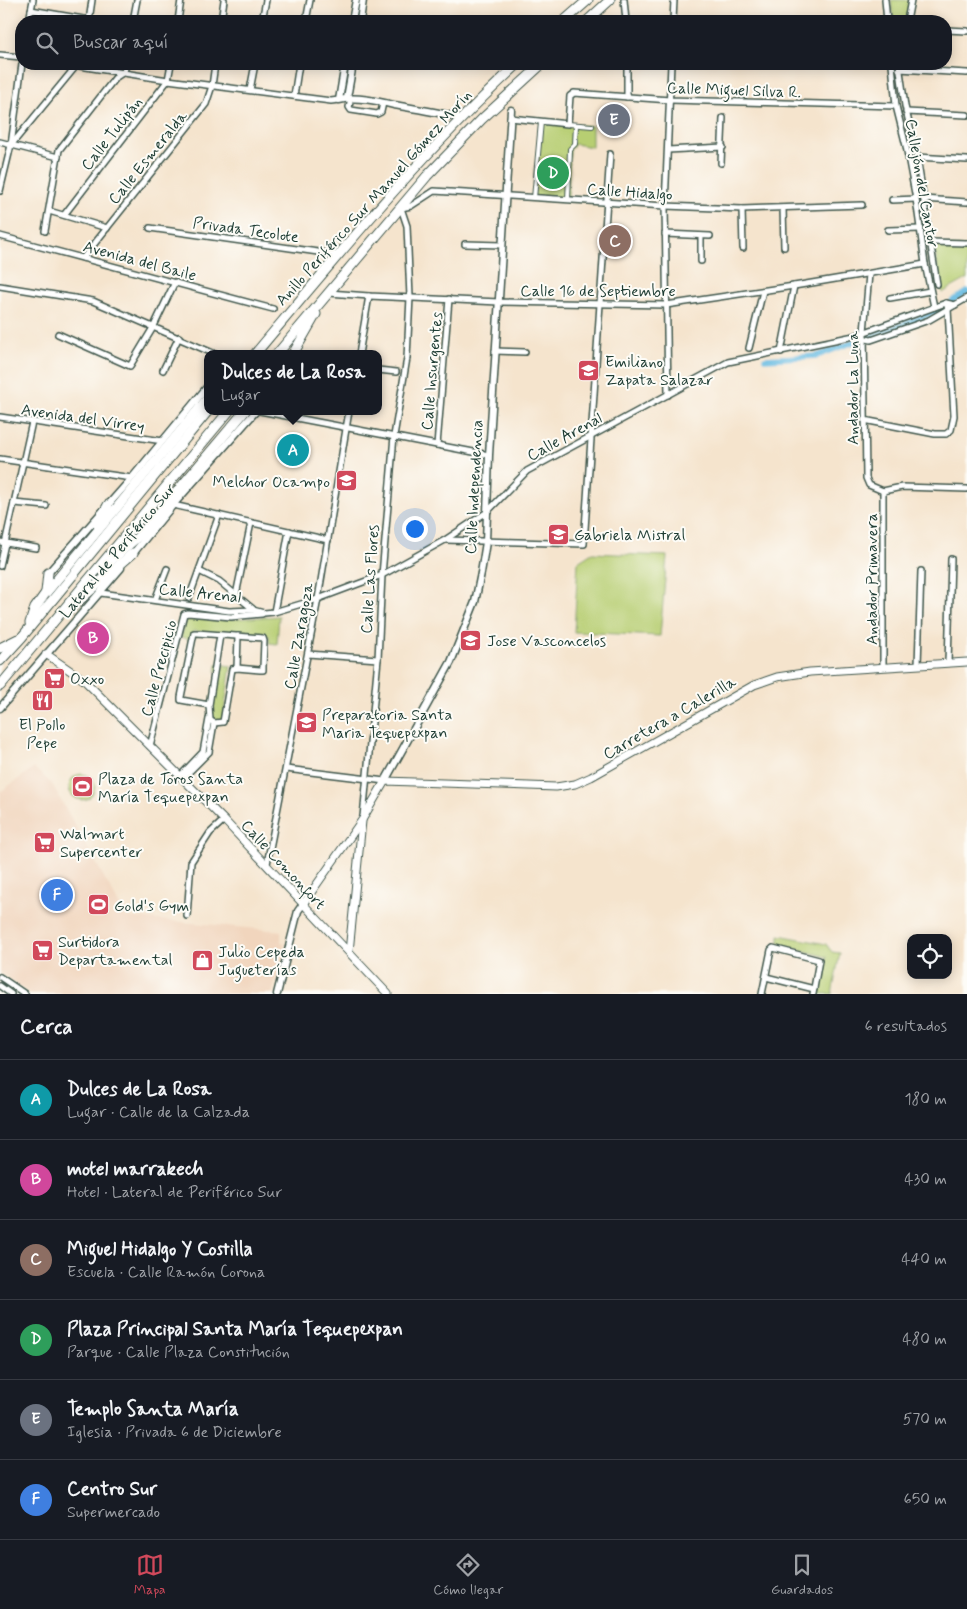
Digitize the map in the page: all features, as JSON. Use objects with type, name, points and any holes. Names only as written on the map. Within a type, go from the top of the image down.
[{"type":"highway","points":[[571,15],[588,0]]},
{"type":"highway","points":[[594,15],[610,0]]},
{"type":"highway","name":"Anillo Periférico Sur Manuel Gómez Morín","points":[[258,350],[460,118],[512,70]]},
{"type":"highway","name":"Anillo Periférico Sur Manuel Gómez Morín","points":[[280,350],[427,176],[482,119],[535,70]]},
{"type":"highway","points":[[295,350],[328,292]]},
{"type":"highway","points":[[29,628],[35,608],[46,592],[204,403]]},
{"type":"highway","points":[[0,661],[22,637],[205,415]]},
{"type":"highway","points":[[0,686],[226,415]]},
{"type":"highway","points":[[76,594],[142,533],[241,415]]},
{"type":"highway","points":[[92,538],[108,505]]},
{"type":"highway","points":[[46,630],[133,553]]},
{"type":"highway","points":[[46,592],[48,574]]},
{"type":"highway","points":[[0,648],[22,637]]},
{"type":"main road","name":"Calle Comonfort","points":[[46,654],[84,680],[267,864],[388,994]]},
{"type":"main road","name":"Carretera a Calerilla","points":[[385,781],[556,787],[575,784],[590,778],[754,685],[777,677],[810,672],[967,662]]},
{"type":"main road","name":"Calle Independencia","points":[[303,904],[362,820],[385,781]]},
{"type":"main road","name":"Calle Las Flores","points":[[349,952],[362,820]]},
{"type":"street","points":[[30,15],[33,0]]},
{"type":"street","points":[[90,15],[92,0]]},
{"type":"street","points":[[134,15],[137,0]]},
{"type":"street","points":[[179,15],[181,0]]},
{"type":"street","points":[[222,15],[224,0]]},
{"type":"street","points":[[263,15],[266,0]]},
{"type":"street","points":[[307,15],[310,0]]},
{"type":"street","points":[[353,15],[356,0]]},
{"type":"street","points":[[361,15],[363,0]]},
{"type":"street","points":[[624,0],[626,15]]},
{"type":"street","points":[[673,15],[674,0]]},
{"type":"street","points":[[885,0],[886,15]]},
{"type":"street","points":[[908,15],[911,0]]},
{"type":"street","points":[[31,10],[57,15]]},
{"type":"street","points":[[952,31],[967,32]]},
{"type":"street","points":[[0,55],[15,56]]},
{"type":"street","points":[[0,192],[11,145],[21,70]]},
{"type":"street","points":[[11,145],[73,70]]},
{"type":"street","points":[[113,70],[168,80],[331,101],[349,98],[443,113],[460,118]]},
{"type":"street","name":"Calle Tulipán","points":[[64,215],[168,80],[170,70]]},
{"type":"street","name":"Calle Esmeralda","points":[[83,258],[206,104],[212,86],[214,70]]},
{"type":"street","points":[[250,90],[254,70]]},
{"type":"street","points":[[294,96],[298,70]]},
{"type":"street","points":[[339,100],[344,70]]},
{"type":"street","points":[[352,70],[349,98],[351,110],[377,114],[381,112],[383,103]]},
{"type":"street","points":[[626,97],[627,70]]},
{"type":"street","points":[[668,395],[665,206],[671,70]]},
{"type":"street","name":"Callejón del Cantor","points":[[893,70],[896,106],[906,146],[934,307]]},
{"type":"street","points":[[900,70],[906,112],[917,157],[938,284]]},
{"type":"street","points":[[938,70],[967,73]]},
{"type":"street","points":[[45,231],[59,150],[115,78],[124,72]]},
{"type":"street","name":"Calle Miguel Silva R.","points":[[568,124],[571,94],[574,93],[670,100],[896,106]]},
{"type":"street","name":"Calle Independencia","points":[[385,781],[451,662],[474,602],[486,542],[495,351],[511,110]]},
{"type":"street","points":[[906,112],[967,115]]},
{"type":"street","points":[[510,118],[592,126]]},
{"type":"street","points":[[721,163],[723,118]]},
{"type":"street","points":[[534,198],[541,122]]},
{"type":"street","points":[[568,200],[570,150],[574,144],[576,125]]},
{"type":"street","points":[[0,142],[58,157]]},
{"type":"street","points":[[668,150],[722,147]]},
{"type":"street","points":[[445,540],[584,544],[610,154]]},
{"type":"street","points":[[917,157],[967,160]]},
{"type":"street","name":"Calle Hidalgo","points":[[401,208],[411,206],[434,191],[742,209],[862,206]]},
{"type":"street","points":[[892,200],[916,199]]},
{"type":"street","points":[[924,199],[967,202]]},
{"type":"street","name":"Calle Las Flores","points":[[362,820],[378,658],[382,575],[394,436],[407,358],[410,297],[407,226],[401,208]]},
{"type":"street","points":[[783,208],[784,247]]},
{"type":"street","points":[[742,209],[743,248]]},
{"type":"street","points":[[49,211],[107,228]]},
{"type":"street","name":"Privada Tecolote","points":[[150,228],[339,255]]},
{"type":"street","points":[[888,230],[921,228]]},
{"type":"street","points":[[665,234],[710,236]]},
{"type":"street","name":"Avenida del Baile","points":[[0,236],[273,309]]},
{"type":"street","points":[[701,261],[702,236]]},
{"type":"street","points":[[931,242],[967,243]]},
{"type":"street","points":[[465,244],[502,245]]},
{"type":"street","name":"Calle 16 de Septiembre","points":[[328,292],[369,296],[498,302],[666,305],[925,264]]},
{"type":"street","name":"Andador La Luna","points":[[869,274],[864,332],[866,483],[883,491]]},
{"type":"street","points":[[58,334],[130,366],[133,364],[154,326],[175,282]]},
{"type":"street","points":[[0,286],[94,300],[207,350]]},
{"type":"street","points":[[781,352],[794,286]]},
{"type":"street","points":[[749,348],[763,291]]},
{"type":"street","points":[[890,298],[930,291]]},
{"type":"street","points":[[360,350],[369,296]]},
{"type":"street","name":"Calle Arenal","points":[[101,593],[229,611],[253,610],[264,614],[318,599],[382,575],[445,540],[487,512],[526,471],[728,362],[854,336],[864,332],[929,320],[967,298]]},
{"type":"street","name":"Calle Insurgentes","points":[[437,445],[449,299]]},
{"type":"street","points":[[946,303],[955,305]]},
{"type":"street","points":[[864,420],[935,434],[946,434],[951,430],[954,421],[948,309],[946,303]]},
{"type":"street","name":"Calle Arenal","points":[[854,336],[871,340],[890,328],[946,303]]},
{"type":"street","points":[[163,370],[180,337]]},
{"type":"street","points":[[495,351],[525,352]]},
{"type":"street","points":[[382,370],[396,372]]},
{"type":"street","points":[[40,584],[132,478],[204,391]]},
{"type":"street","name":"Lateral de Periférico Sur","points":[[0,708],[101,593],[173,505],[254,415]]},
{"type":"street","points":[[290,415],[346,428],[489,455]]},
{"type":"street","name":"Calle Zaragoza","points":[[267,864],[318,599],[348,415]]},
{"type":"street","name":"Avenida del Virrey","points":[[0,417],[163,441]]},
{"type":"street","points":[[0,566],[2,542],[14,503],[32,422]]},
{"type":"street","points":[[0,459],[132,478]]},
{"type":"street","points":[[883,491],[902,487],[967,489]]},
{"type":"street","name":"Andador Primavera","points":[[883,491],[883,667]]},
{"type":"street","points":[[14,503],[46,506]]},
{"type":"street","points":[[173,505],[328,540]]},
{"type":"street","points":[[189,598],[219,516]]},
{"type":"street","points":[[236,595],[251,523]]},
{"type":"street","points":[[274,612],[289,531]]},
{"type":"street","points":[[2,542],[36,548]]},
{"type":"street","points":[[948,663],[951,559]]},
{"type":"street","points":[[155,600],[167,569]]},
{"type":"street","points":[[199,571],[220,581],[253,610]]},
{"type":"street","points":[[918,665],[921,571]]},
{"type":"street","name":"Calle Precipicio","points":[[150,746],[184,614],[231,617],[264,614]]},
{"type":"street","points":[[208,705],[182,701],[180,697],[194,634],[264,639],[262,670],[237,668],[232,670],[224,720],[214,723],[209,719]]},
{"type":"street","points":[[181,777],[203,752],[209,719],[208,705],[220,635]]},
{"type":"street","points":[[237,668],[238,636]]},
{"type":"street","points":[[308,654],[378,658]]},
{"type":"street","points":[[181,777],[209,752],[214,723]]},
{"type":"street","points":[[286,769],[385,781]]},
{"type":"street","points":[[187,916],[191,862],[210,833],[224,820]]},
{"type":"street","name":"Calle Independencia","points":[[277,994],[298,911],[303,904]]},
{"type":"street","points":[[762,994],[771,950],[773,948],[819,960],[814,991],[766,977]]},
{"type":"street","points":[[0,977],[25,994]]},
{"type":"street","points":[[0,986],[11,994]]},
{"type":"shaded area","points":[[34,768],[52,784],[126,917],[281,931],[281,942],[285,943],[272,994],[30,994],[0,972],[0,792]]},
{"type":"green space","points":[[891,0],[910,0],[907,15],[892,15]]},
{"type":"green space","points":[[541,122],[592,126],[592,147],[575,144],[570,150],[568,200],[534,198]]},
{"type":"green space","points":[[934,246],[967,247],[967,279],[942,293]]},
{"type":"green space","points":[[592,553],[667,556],[660,636],[574,632],[578,562]]},
{"type":"green space","points":[[279,616],[277,644],[269,643],[269,636],[193,631],[191,640],[181,637],[186,617],[234,619]]},
{"type":"green space","points":[[217,664],[231,666],[223,719],[220,721],[214,720],[212,715],[212,695],[215,695],[219,672],[216,672]]},
{"type":"green space","name":"Plaza de Toros Santa María Tequepexpan","points":[[82,774],[92,777],[95,787],[92,797],[82,800],[72,797],[69,787],[72,777]]},
{"type":"green space","points":[[779,935],[826,944],[832,952],[840,953],[832,994],[818,994],[827,957],[779,944]]},
{"type":"waterway","points":[[952,301],[967,292]]},
{"type":"waterway","points":[[868,337],[933,313],[946,305]]},
{"type":"waterway","points":[[765,359],[817,356],[859,340]]},
{"type":"place","name":"Templo Santa María","points":[[614,120]]},
{"type":"place","name":"Plaza Principal Santa María Tequepexpan","points":[[553,173]]},
{"type":"place","name":"Miguel Hidalgo Y Costilla","points":[[615,241]]},
{"type":"place","name":"Emiliano Zapata Salazar","points":[[589,370]]},
{"type":"place","name":"Dulces de La Rosa","points":[[293,450]]},
{"type":"place","name":"Melchor Ocampo","points":[[346,481]]},
{"type":"place","name":"Gabriela Mistral","points":[[558,534]]},
{"type":"place","name":"motel marrakech","points":[[93,638]]},
{"type":"place","name":"Jose Vasconcelos","points":[[471,640]]},
{"type":"place","name":"Oxxo","points":[[54,678]]},
{"type":"place","name":"El Pollo Pepe","points":[[42,700]]},
{"type":"place","name":"Preparatoria Santa Maria Tequepexpan","points":[[306,723]]},
{"type":"place","name":"Plaza de Toros Santa María Tequepexpan","points":[[82,787]]},
{"type":"place","name":"Walmart Supercenter","points":[[44,842]]},
{"type":"place","name":"Centro Sur","points":[[57,895]]},
{"type":"place","name":"Gold's Gym","points":[[98,905]]},
{"type":"place","name":"Surtidora Departamental","points":[[42,950]]},
{"type":"place","name":"Julio Cepeda Jugueterías","points":[[202,960]]}]
